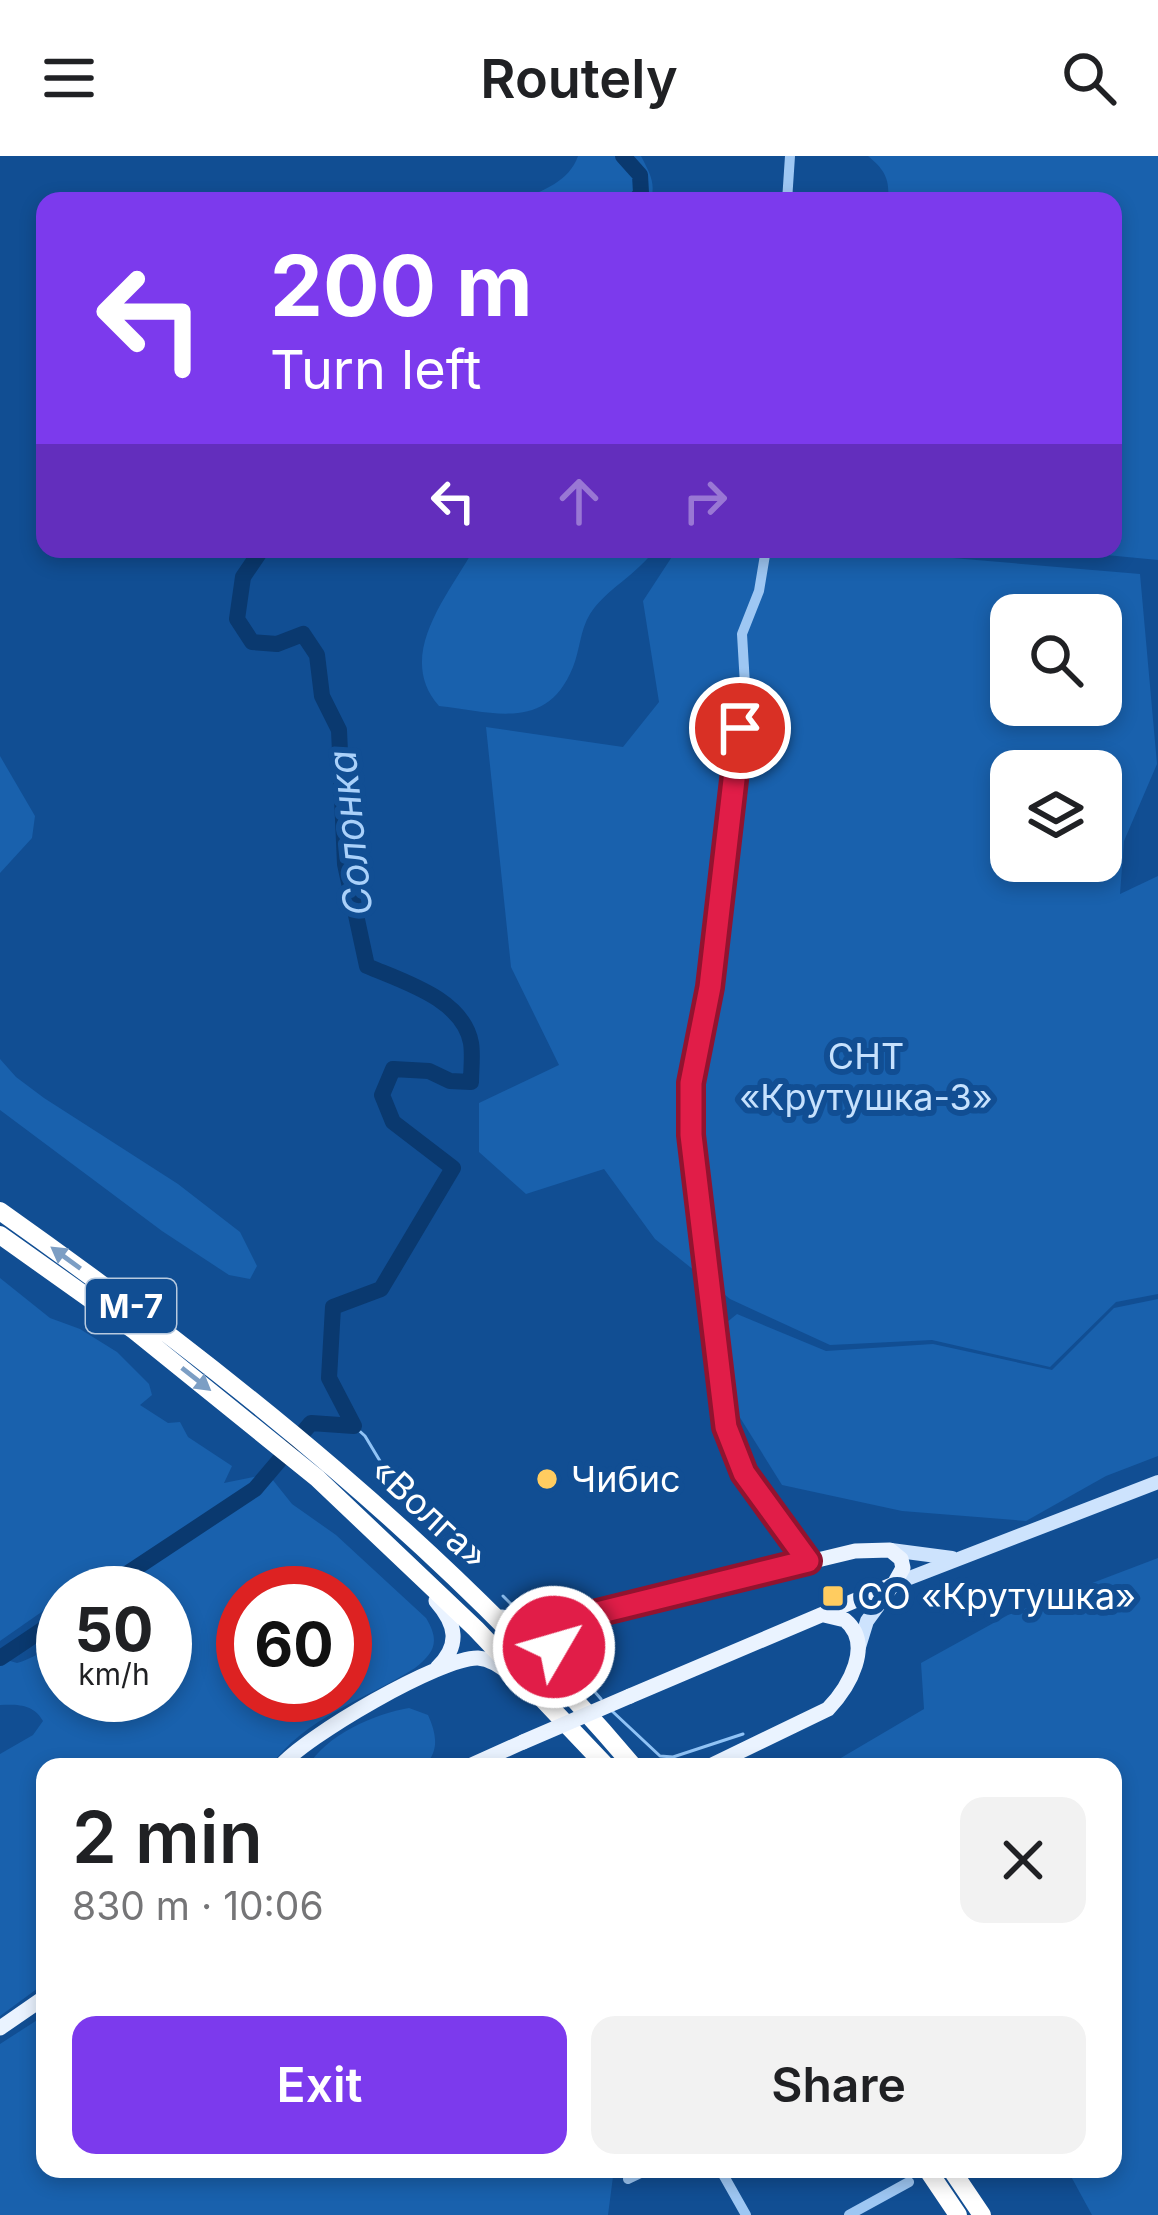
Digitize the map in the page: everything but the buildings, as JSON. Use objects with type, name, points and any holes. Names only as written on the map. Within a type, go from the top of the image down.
[{"type":"highway","name":"М-7","points":[[0,1211],[146,1317],[323,1471]]},
{"type":"highway","name":"М-7","points":[[0,1235],[253,1413]]},
{"type":"highway","name":"«Волга»","points":[[323,1471],[409,1567],[599,1758]]},
{"type":"highway","name":"«Волга»","points":[[323,1471],[462,1586],[562,1682],[627,1758]]},
{"type":"highway","points":[[933,2178],[958,2215]]},
{"type":"highway","points":[[957,2178],[982,2215]]},
{"type":"main road","points":[[487,1758],[894,1584],[903,1568],[901,1559],[890,1550],[855,1551],[581,1617],[524,1624],[502,1617]]},
{"type":"main road","points":[[409,1567],[454,1629],[449,1655],[435,1670]]},
{"type":"main road","points":[[462,1586],[502,1617],[562,1682]]},
{"type":"main road","points":[[726,1758],[828,1708],[848,1681],[859,1647],[850,1623],[820,1615]]},
{"type":"main road","points":[[562,1682],[552,1658],[555,1641],[581,1617]]},
{"type":"main road","points":[[289,1758],[307,1741],[435,1670],[468,1660],[491,1661],[548,1703]]},
{"type":"main road","points":[[0,2028],[36,2003]]},
{"type":"street","points":[[788,192],[790,156]]},
{"type":"street","points":[[764,558],[759,591],[742,634],[745,685],[710,987],[691,1083],[691,1135],[726,1427],[744,1473],[808,1561]]},
{"type":"street","points":[[859,1647],[867,1621],[894,1584],[1158,1483]]},
{"type":"street","points":[[890,1550],[958,1558]]},
{"type":"street","points":[[725,2178],[746,2215]]},
{"type":"street","points":[[849,2215],[909,2182]]},
{"type":"green space","points":[[578,156],[641,156],[652,192],[539,192],[562,179]]},
{"type":"green space","points":[[868,156],[1158,156],[1158,560],[1122,557],[1122,192],[888,192],[879,166]]},
{"type":"green space","points":[[469,558],[648,558],[590,614],[562,688],[549,701],[517,713],[439,706],[422,667],[439,607]]},
{"type":"green space","name":"СНТ «Крутушка-3»","points":[[671,558],[952,558],[1140,574],[1157,764],[1124,841],[1122,868],[1122,750],[990,750],[990,882],[1121,882],[1120,894],[1158,876],[1158,1294],[1116,1302],[1050,1367],[932,1340],[830,1345],[730,1299],[655,1239],[604,1169],[526,1194],[479,1152],[479,1103],[559,1065],[511,967],[486,727],[623,747],[659,702],[643,601]]},
{"type":"green space","points":[[0,756],[35,816],[32,838],[0,873]]},
{"type":"green space","points":[[0,1059],[44,1098],[178,1184],[240,1232],[257,1266],[250,1279],[229,1275],[162,1231],[0,1110]]},
{"type":"green space","points":[[0,1278],[50,1318],[80,1329],[117,1352],[149,1384],[152,1395],[140,1405],[168,1423],[180,1422],[188,1437],[232,1466],[224,1483],[268,1474],[292,1504],[370,1566],[216,1566],[216,1722],[318,1722],[277,1758],[36,1758],[36,1990],[0,2016],[0,1754],[33,1735],[42,1722],[192,1722],[192,1566],[36,1566],[36,1616],[0,1641]]},
{"type":"green space","points":[[1158,1299],[1158,1456],[1106,1476],[1026,1521],[902,1511],[782,1485],[739,1416],[721,1327],[737,1314],[826,1351],[933,1344],[1052,1370],[1114,1308]]},
{"type":"green space","points":[[1158,1558],[1158,2215],[1092,2215],[1072,2178],[1122,2178],[1122,1758],[841,1758],[924,1709],[921,1663],[1008,1615]]},
{"type":"green space","points":[[372,1568],[426,1618],[433,1633],[431,1651],[415,1668],[372,1692]]},
{"type":"green space","points":[[35,1655],[36,1713],[19,1705],[0,1705],[0,1658],[17,1663]]},
{"type":"green space","points":[[409,1708],[428,1715],[435,1741],[430,1758],[315,1758],[326,1745],[372,1719]]},
{"type":"green space","points":[[36,2021],[36,2178],[613,2178],[608,2215],[0,2215],[0,2044]]},
{"type":"waterway","name":"Солонка","points":[[623,156],[640,175],[641,192]]},
{"type":"waterway","name":"Солонка","points":[[139,1566],[255,1489],[311,1423],[354,1426],[329,1378],[333,1307],[381,1289],[453,1168],[393,1122],[382,1095],[393,1069],[429,1071],[450,1081],[471,1082],[471,1043],[457,1015],[430,994],[367,966],[345,864],[339,730],[322,696],[317,655],[303,634],[277,644],[252,642],[237,619],[243,577],[256,558]]},
{"type":"waterway","points":[[354,1426],[395,1486],[469,1563]]},
{"type":"waterway","points":[[503,1596],[514,1607],[538,1611]]},
{"type":"waterway","name":"Солонка","points":[[0,1658],[36,1634]]},
{"type":"waterway","points":[[566,1641],[572,1648],[574,1668],[601,1699]]},
{"type":"waterway","points":[[612,1711],[660,1756],[673,1757],[743,1734]]},
{"type":"place","name":"Чибис","points":[[547,1479]]},
{"type":"place","name":"СО «Крутушка»","points":[[833,1596]]},
{"type":"route","points":[[554,1647],[564,1628],[581,1617],[808,1561],[744,1473],[726,1427],[691,1135],[691,1083],[710,987],[740,728]]}]
